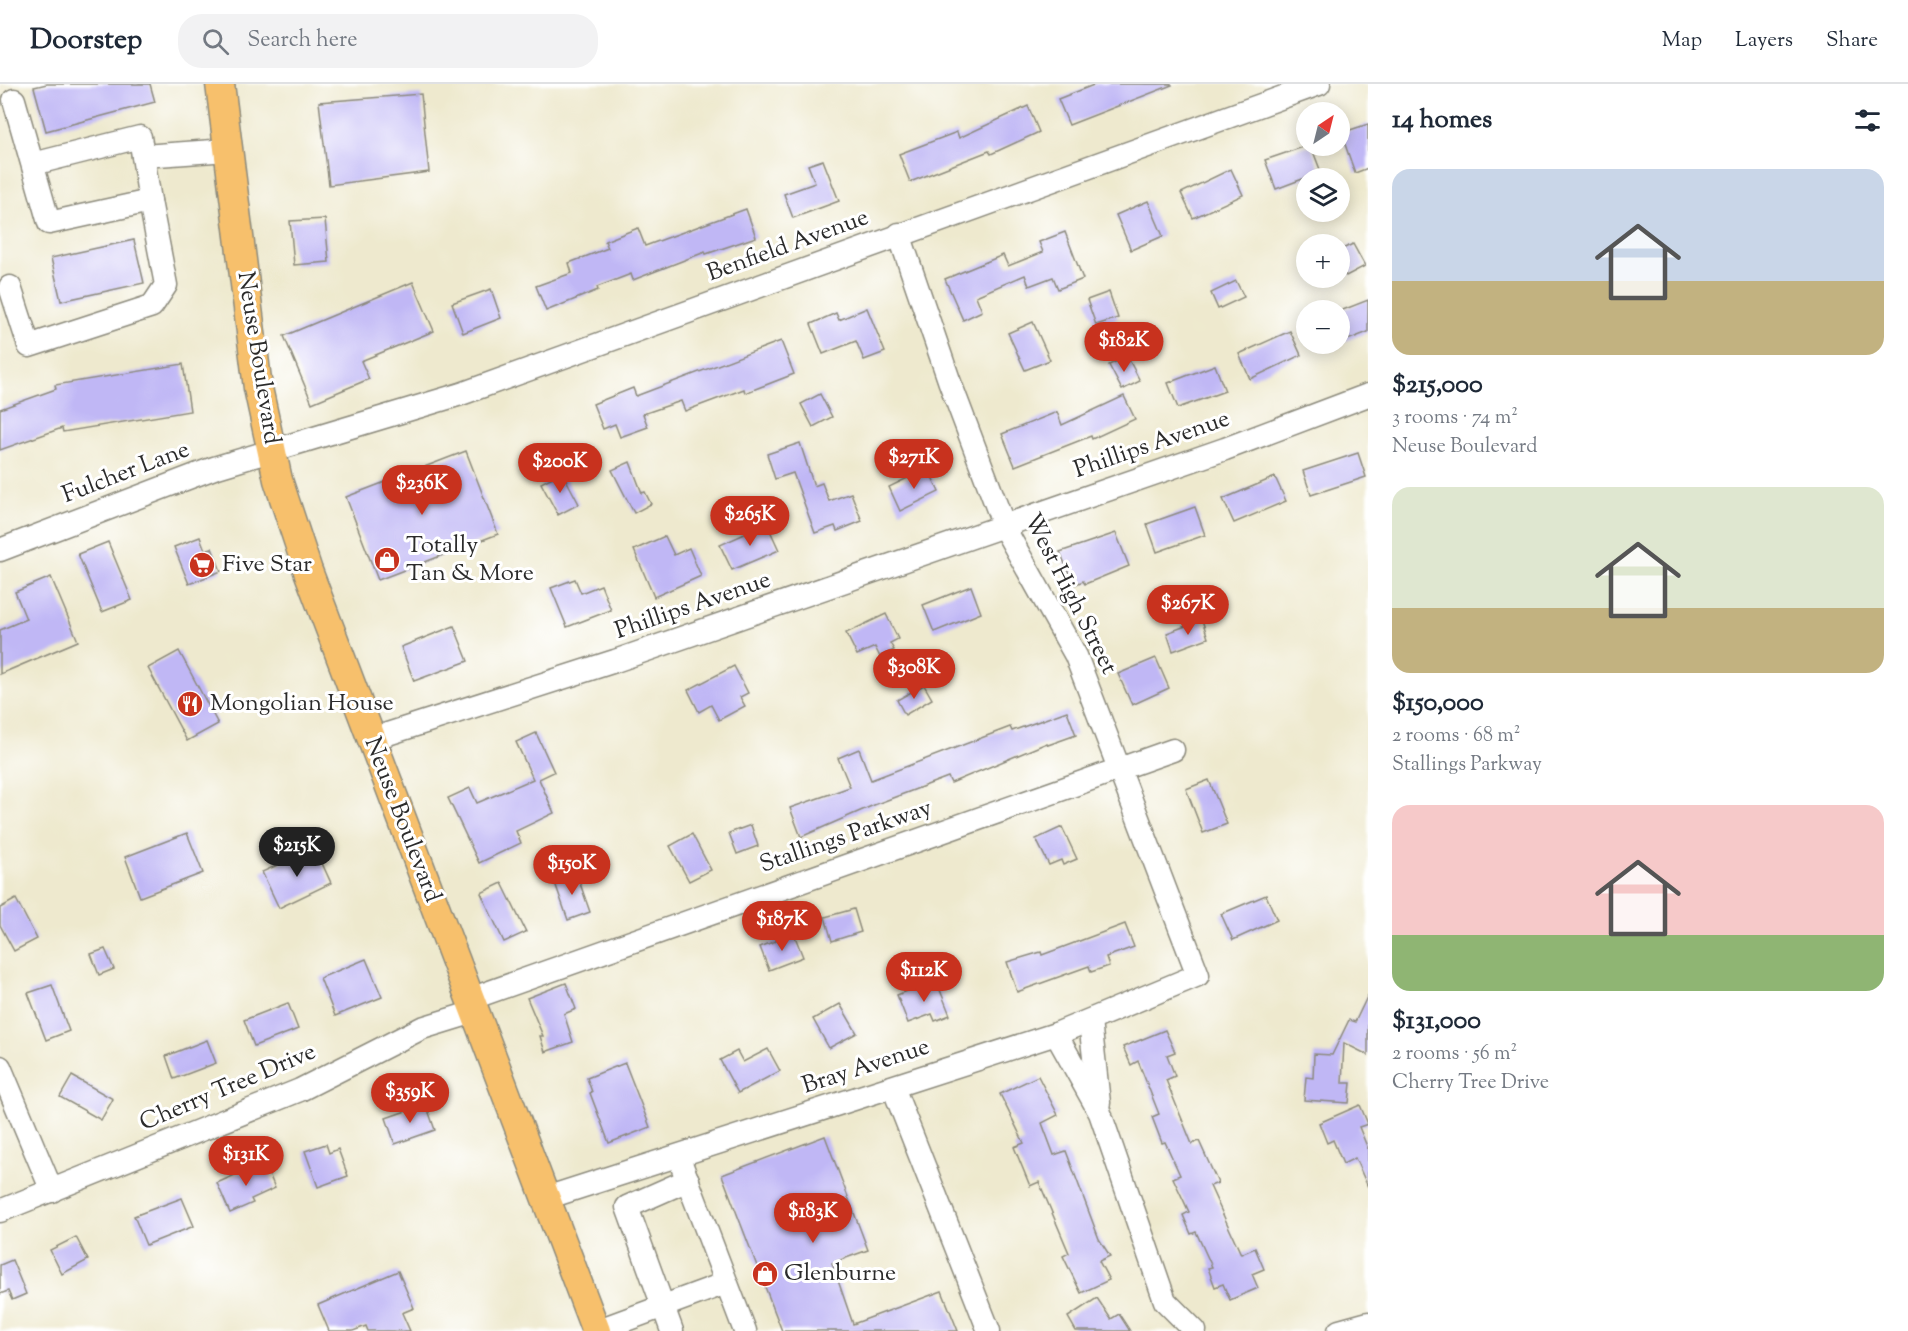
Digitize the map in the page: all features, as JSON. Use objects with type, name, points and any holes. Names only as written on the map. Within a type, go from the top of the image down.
[{"type":"main road","name":"Neuse Boulevard","points":[[220,84],[258,388],[278,480],[308,571],[596,1331]]},
{"type":"street","name":"Benfield Avenue","points":[[272,451],[461,394],[1320,84]]},
{"type":"street","points":[[14,100],[49,223],[150,201]]},
{"type":"street","points":[[10,287],[29,346],[152,306],[166,285],[140,137],[33,164]]},
{"type":"street","points":[[143,156],[228,150]]},
{"type":"street","name":"West High Street","points":[[900,234],[949,380],[1004,524],[1076,656],[1198,975]]},
{"type":"street","name":"Phillips Avenue","points":[[372,739],[615,662],[1004,524],[1225,449],[1368,395]]},
{"type":"street","name":"Fulcher Lane","points":[[0,550],[214,468],[272,451]]},
{"type":"street","name":"Stallings Parkway","points":[[472,1005],[1173,750]]},
{"type":"street","name":"Bray Avenue","points":[[546,1198],[1056,1034],[1198,975]]},
{"type":"street","name":"Cherry Tree Drive","points":[[0,1211],[300,1090],[472,1005]]},
{"type":"street","points":[[1090,1020],[1100,1113]]},
{"type":"street","points":[[1056,1034],[1100,1113],[1165,1301],[1195,1331]]},
{"type":"street","points":[[0,1067],[52,1191]]},
{"type":"street","points":[[893,1087],[989,1331]]},
{"type":"street","points":[[678,1156],[745,1331]]},
{"type":"street","points":[[672,1331],[627,1206],[688,1180]]},
{"type":"street","points":[[596,1331],[663,1304],[726,1283]]},
{"type":"street","points":[[1339,1331],[1368,1323]]},
{"type":"building","points":[[47,84],[150,84],[155,102],[46,131],[34,87]]},
{"type":"building","points":[[1096,84],[1172,85],[1069,125],[1058,99]]},
{"type":"building","points":[[421,94],[429,172],[329,185],[319,102]]},
{"type":"building","points":[[1028,106],[1039,132],[991,154],[989,151],[910,182],[899,154],[957,132],[959,138]]},
{"type":"building","points":[[1368,124],[1368,168],[1355,173],[1349,156],[1350,130]]},
{"type":"building","points":[[1296,149],[1296,156],[1315,156],[1319,168],[1296,168],[1296,181],[1276,189],[1265,160]]},
{"type":"building","points":[[823,160],[839,201],[793,218],[784,194],[815,183],[808,165]]},
{"type":"building","points":[[1231,169],[1243,195],[1193,218],[1181,193]]},
{"type":"building","points":[[1148,201],[1163,236],[1131,250],[1116,215]]},
{"type":"building","points":[[746,209],[756,237],[706,254],[705,252],[633,280],[631,274],[546,311],[536,286],[572,273],[569,263],[608,248],[605,241],[638,228],[645,246]]},
{"type":"building","points":[[325,219],[329,262],[294,265],[290,221]]},
{"type":"building","points":[[1065,232],[1083,279],[1058,289],[1053,277],[1029,286],[1025,275],[976,296],[982,311],[963,320],[945,279],[1003,255],[1008,266],[1043,252],[1039,242]]},
{"type":"building","points":[[134,240],[144,283],[61,301],[51,258]]},
{"type":"building","points":[[1353,244],[1365,266],[1350,274],[1350,245]]},
{"type":"building","points":[[1236,281],[1244,297],[1218,309],[1211,293]]},
{"type":"building","points":[[413,282],[434,331],[361,361],[369,379],[312,403],[284,336]]},
{"type":"building","points":[[491,289],[501,318],[463,333],[452,303]]},
{"type":"building","points":[[1109,292],[1118,318],[1096,325],[1087,300]]},
{"type":"building","points":[[1368,300],[1368,332],[1350,339],[1350,307]]},
{"type":"building","points":[[867,308],[885,352],[864,360],[856,341],[823,354],[811,324],[836,313],[839,320]]},
{"type":"building","points":[[1033,322],[1050,360],[1025,370],[1008,333]]},
{"type":"building","points":[[1290,331],[1296,344],[1296,354],[1301,355],[1250,379],[1239,354]]},
{"type":"building","points":[[781,341],[794,374],[745,393],[744,389],[685,411],[681,401],[643,414],[648,427],[620,437],[615,424],[603,429],[593,404],[633,388],[636,396]]},
{"type":"building","points":[[1127,356],[1140,381],[1122,390],[1109,365]]},
{"type":"building","points":[[183,364],[190,411],[63,432],[62,428],[0,450],[0,409],[56,389],[55,385]]},
{"type":"building","points":[[1215,365],[1225,391],[1178,408],[1168,383]]},
{"type":"building","points":[[820,394],[832,417],[813,427],[801,404]]},
{"type":"building","points":[[1124,396],[1135,419],[1092,439],[1091,436],[1015,466],[1002,434],[1057,412],[1062,425]]},
{"type":"building","points":[[800,443],[814,486],[822,483],[829,501],[851,493],[862,521],[837,531],[835,526],[815,533],[793,473],[775,479],[767,454]]},
{"type":"building","points":[[466,451],[498,534],[378,580],[346,497]]},
{"type":"building","points":[[1358,453],[1366,477],[1311,495],[1303,471]]},
{"type":"building","points":[[630,462],[642,493],[645,492],[651,504],[634,513],[612,470]]},
{"type":"building","points":[[928,468],[939,492],[900,511],[889,487]]},
{"type":"building","points":[[562,472],[579,504],[558,515],[541,483]]},
{"type":"building","points":[[1275,477],[1286,501],[1234,523],[1223,499]]},
{"type":"building","points":[[1195,507],[1205,535],[1157,552],[1147,524]]},
{"type":"building","points":[[767,524],[779,550],[732,570],[720,545]]},
{"type":"building","points":[[1116,533],[1129,566],[1085,584],[1083,581],[1074,585],[1060,552]]},
{"type":"building","points":[[665,536],[674,555],[689,548],[701,576],[654,597],[634,550]]},
{"type":"building","points":[[200,537],[205,550],[212,548],[221,571],[189,584],[174,547]]},
{"type":"building","points":[[108,542],[132,600],[102,612],[78,554]]},
{"type":"building","points":[[51,577],[78,641],[0,674],[0,630],[26,619],[15,592]]},
{"type":"building","points":[[575,579],[581,593],[601,585],[611,610],[567,627],[551,588]]},
{"type":"building","points":[[971,586],[981,613],[934,632],[923,605]]},
{"type":"building","points":[[886,614],[898,639],[890,643],[894,650],[880,657],[875,647],[857,655],[846,633]]},
{"type":"building","points":[[1202,620],[1208,638],[1173,651],[1167,633]]},
{"type":"building","points":[[454,626],[468,661],[414,681],[401,647]]},
{"type":"building","points":[[179,651],[218,724],[187,741],[148,668]]},
{"type":"building","points":[[1156,658],[1169,688],[1132,705],[1118,674]]},
{"type":"building","points":[[734,666],[748,693],[740,697],[745,706],[719,720],[711,705],[699,712],[688,690]]},
{"type":"building","points":[[924,685],[932,699],[905,715],[897,700]]},
{"type":"building","points":[[1067,711],[1076,735],[1048,745],[1047,743],[951,783],[948,777],[874,805],[801,837],[790,808],[850,787],[838,758],[859,749],[871,780],[1010,727],[1012,731]]},
{"type":"building","points":[[536,733],[554,772],[539,779],[554,813],[516,831],[521,843],[479,863],[448,798],[470,788],[477,803],[533,779],[516,742]]},
{"type":"building","points":[[1209,780],[1227,824],[1203,833],[1186,789]]},
{"type":"building","points":[[751,825],[758,846],[737,854],[729,833]]},
{"type":"building","points":[[1062,827],[1077,859],[1063,865],[1061,860],[1049,865],[1036,839]]},
{"type":"building","points":[[187,833],[203,873],[140,897],[125,857]]},
{"type":"building","points":[[692,834],[711,870],[689,881],[670,846]]},
{"type":"building","points":[[315,848],[331,883],[279,908],[262,872]]},
{"type":"building","points":[[576,872],[590,912],[568,920],[554,880]]},
{"type":"building","points":[[502,883],[526,932],[504,942],[481,893]]},
{"type":"building","points":[[1266,895],[1277,920],[1233,940],[1221,914]]},
{"type":"building","points":[[16,899],[37,939],[14,951],[0,925],[0,908]]},
{"type":"building","points":[[854,909],[861,932],[832,941],[825,917]]},
{"type":"building","points":[[1125,924],[1134,947],[1106,957],[1109,966],[1091,972],[1089,966],[1017,992],[1007,962],[1041,952],[1042,955]]},
{"type":"building","points":[[794,934],[803,957],[769,970],[760,947]]},
{"type":"building","points":[[105,949],[114,969],[99,975],[91,954]]},
{"type":"building","points":[[366,959],[382,997],[335,1016],[320,978]]},
{"type":"building","points":[[936,980],[950,1015],[935,1021],[932,1014],[908,1023],[897,995]]},
{"type":"building","points":[[566,983],[576,1009],[564,1014],[573,1042],[545,1052],[540,1036],[543,1036],[527,998]]},
{"type":"building","points":[[52,985],[69,1031],[46,1040],[28,993]]},
{"type":"building","points":[[1368,995],[1368,1055],[1344,1043],[1342,1083],[1351,1083],[1349,1103],[1304,1100],[1306,1077],[1313,1078],[1314,1054],[1332,1055],[1349,1020],[1355,1022]]},
{"type":"building","points":[[288,1003],[298,1029],[254,1046],[244,1020]]},
{"type":"building","points":[[840,1004],[857,1033],[829,1048],[813,1019]]},
{"type":"building","points":[[1165,1030],[1175,1052],[1167,1055],[1175,1076],[1166,1080],[1192,1144],[1199,1141],[1218,1183],[1210,1186],[1241,1254],[1255,1248],[1264,1269],[1252,1274],[1258,1288],[1230,1300],[1223,1284],[1215,1287],[1208,1268],[1212,1267],[1196,1232],[1191,1234],[1183,1215],[1189,1212],[1173,1178],[1180,1175],[1165,1142],[1162,1143],[1152,1117],[1159,1114],[1138,1061],[1131,1065],[1123,1047]]},
{"type":"building","points":[[207,1040],[216,1063],[174,1079],[166,1056]]},
{"type":"building","points":[[768,1049],[780,1071],[738,1093],[720,1060],[737,1051],[743,1062]]},
{"type":"building","points":[[625,1063],[650,1127],[609,1143],[590,1093],[592,1092],[587,1078]]},
{"type":"building","points":[[72,1076],[113,1099],[101,1120],[60,1097]]},
{"type":"building","points":[[1038,1076],[1058,1115],[1042,1123],[1054,1155],[1066,1151],[1099,1239],[1110,1256],[1099,1261],[1109,1280],[1081,1293],[1063,1256],[1069,1253],[1039,1182],[1030,1186],[1014,1147],[1024,1143],[1000,1094]]},
{"type":"building","points":[[426,1104],[435,1130],[395,1144],[386,1118]]},
{"type":"building","points":[[1360,1105],[1368,1124],[1359,1127],[1368,1149],[1368,1187],[1355,1158],[1343,1164],[1333,1140],[1327,1143],[1319,1123]]},
{"type":"building","points":[[825,1136],[868,1250],[832,1263],[853,1324],[942,1291],[958,1331],[782,1331],[722,1175]]},
{"type":"building","points":[[326,1144],[329,1153],[338,1149],[348,1176],[318,1187],[305,1151]]},
{"type":"building","points":[[264,1162],[275,1188],[251,1199],[253,1203],[230,1213],[217,1183]]},
{"type":"building","points":[[182,1198],[194,1226],[146,1245],[134,1216]]},
{"type":"building","points":[[76,1237],[88,1260],[62,1274],[50,1250]]},
{"type":"building","points":[[12,1260],[26,1294],[12,1300],[8,1291],[0,1294],[0,1265]]},
{"type":"building","points":[[398,1271],[414,1308],[402,1313],[410,1331],[368,1331],[366,1326],[353,1331],[329,1331],[318,1305]]},
{"type":"building","points":[[1097,1298],[1111,1319],[1119,1314],[1130,1331],[1076,1331],[1068,1317]]},
{"type":"place","name":"Totally Tan & More","points":[[387,560]]},
{"type":"place","name":"Five Star","points":[[202,565]]},
{"type":"place","name":"Mongolian House","points":[[190,704]]},
{"type":"place","name":"Glenburne","points":[[765,1274]]}]
